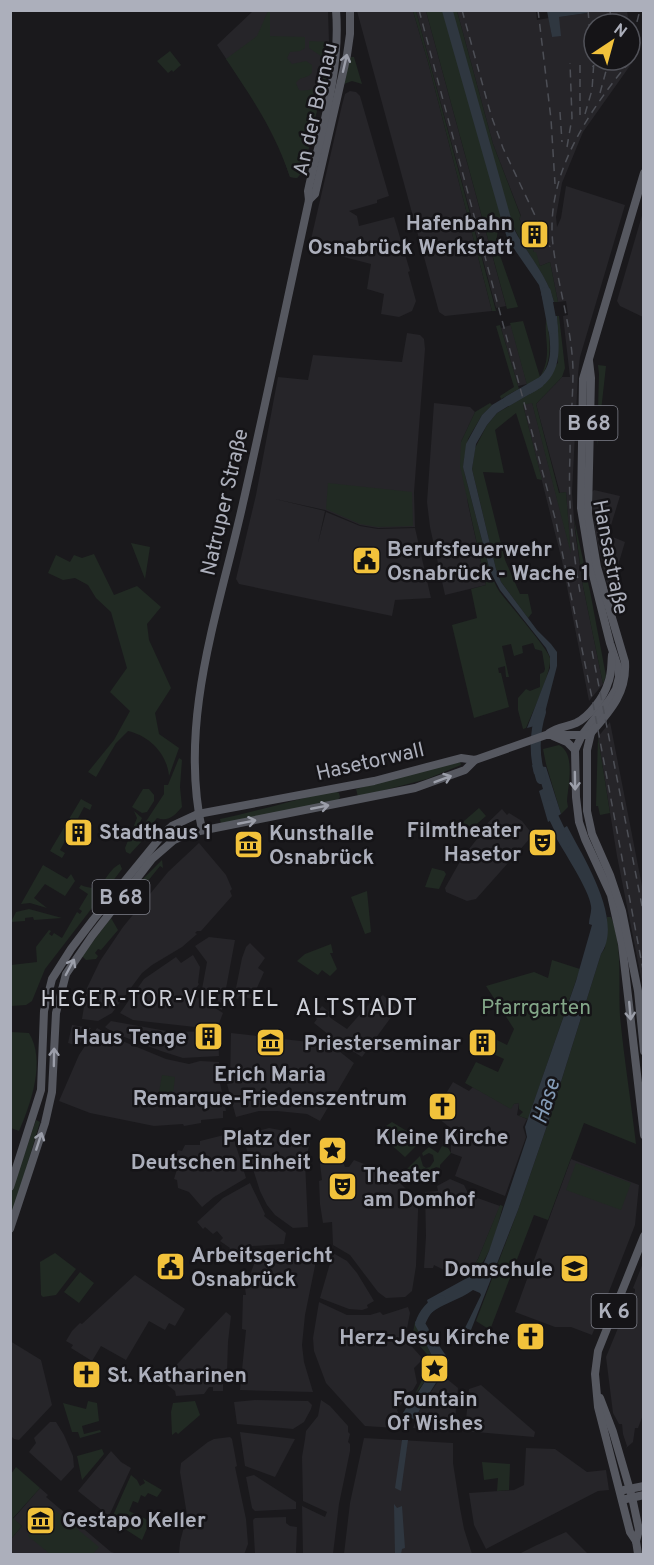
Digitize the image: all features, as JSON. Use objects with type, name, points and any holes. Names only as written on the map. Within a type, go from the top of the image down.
[{"type":"main road","name":"An der Bornau","points":[[309,200],[308,191],[335,65],[336,10]]},
{"type":"main road","points":[[344,10],[350,34]]},
{"type":"main road","name":"An der Bornau","points":[[309,200],[315,194],[347,55],[350,10]]},
{"type":"main road","name":"Hansastraße","points":[[586,734],[616,689],[619,677],[590,563],[581,508],[583,379],[644,173]]},
{"type":"main road","name":"Natruper Straße","points":[[202,830],[198,814],[194,766],[199,691],[210,633],[236,535],[309,200]]},
{"type":"main road","name":"Hansastraße","points":[[586,734],[612,708],[620,695],[626,674],[625,662],[597,567],[588,514],[591,378],[589,361]]},
{"type":"main road","name":"Hansastraße","points":[[571,725],[582,719],[604,692],[609,681],[612,651]]},
{"type":"main road","points":[[571,725],[586,734]]},
{"type":"main road","name":"Hasetorwall","points":[[545,735],[556,728],[571,725]]},
{"type":"main road","points":[[586,734],[575,750],[579,822],[611,895],[621,936],[644,1135]]},
{"type":"main road","points":[[586,734],[588,819],[622,911],[638,991],[644,1052]]},
{"type":"main road","name":"Hasetorwall","points":[[198,814],[374,781],[461,758],[475,760],[545,735],[586,734]]},
{"type":"main road","points":[[545,735],[567,742],[575,750]]},
{"type":"main road","name":"B 68","points":[[10,1229],[45,1123],[52,1092],[57,1003],[66,974],[92,936],[159,851],[184,835],[202,830],[414,788],[465,770],[475,760]]},
{"type":"main road","name":"B 68","points":[[10,1187],[40,1097],[44,1063],[45,1001],[52,979],[71,949],[161,835],[172,826],[198,814]]},
{"type":"main road","name":"K 6","points":[[626,1493],[608,1432],[602,1425],[595,1367],[598,1351],[644,1236]]},
{"type":"main road","name":"K 6","points":[[596,1390],[614,1432],[626,1493]]},
{"type":"main road","points":[[626,1493],[644,1486]]},
{"type":"main road","points":[[626,1493],[644,1495]]},
{"type":"main road","points":[[626,1493],[639,1530],[636,1541],[638,1554]]},
{"type":"shaded area","points":[[253,11],[328,11],[329,42],[326,83],[317,110],[304,170],[297,178],[290,177],[280,148],[265,117],[217,45]]},
{"type":"shaded area","points":[[357,11],[413,11],[492,311],[445,316],[439,312]]},
{"type":"shaded area","points":[[416,11],[426,11],[506,306],[496,308]]},
{"type":"shaded area","points":[[457,11],[536,11],[537,20],[549,18],[552,37],[558,17],[582,14],[582,72],[626,72],[583,132],[562,183],[556,217],[557,227],[561,218],[566,186],[625,205],[580,357],[578,374],[572,493],[575,531],[583,586],[603,684],[589,701],[562,561],[523,405],[532,402],[570,548],[566,492],[560,493],[536,404],[562,377],[570,377],[563,316],[568,315],[566,301],[558,302],[550,262],[540,266],[519,218],[521,216],[493,144]]},
{"type":"shaded area","points":[[587,11],[627,12],[587,12]]},
{"type":"shaded area","points":[[350,91],[360,96],[389,196],[377,200],[377,203],[349,211],[357,216],[359,226],[394,217],[416,301],[412,311],[399,317],[381,314],[384,294],[367,289],[371,264],[309,248],[342,105],[345,94]]},
{"type":"shaded area","points":[[643,212],[643,317],[620,306],[617,301]]},
{"type":"shaded area","points":[[511,325],[527,384],[518,386],[501,328]]},
{"type":"shaded area","points":[[407,333],[420,335],[424,339],[425,349],[414,492],[415,527],[378,528],[360,525],[325,510],[275,499],[325,511],[318,543],[326,512],[360,526],[378,529],[415,528],[431,598],[395,600],[392,616],[239,584],[236,579],[256,495],[278,377],[308,380],[313,355],[402,362]]},
{"type":"shaded area","points":[[434,403],[470,407],[475,412],[461,442],[468,504],[486,585],[445,595],[430,527],[427,502]]},
{"type":"shaded area","points":[[594,490],[620,496],[608,535],[625,542],[613,582],[614,586],[608,588],[595,531],[592,492]]},
{"type":"shaded area","points":[[610,722],[643,891],[643,987],[617,856],[598,737]]},
{"type":"shaded area","points":[[502,809],[507,815],[509,813],[522,821],[533,835],[476,899],[467,901],[446,892],[445,888],[462,858],[477,839],[474,836]]},
{"type":"shaded area","points":[[199,843],[226,875],[232,889],[230,891],[232,896],[201,931],[197,931],[195,933],[197,934],[182,947],[142,973],[112,1013],[98,1021],[82,1019],[87,988],[100,961],[123,927],[168,872]]},
{"type":"shaded area","points":[[209,937],[235,940],[222,1010],[210,1004],[203,995],[207,962],[195,946]]},
{"type":"shaded area","points":[[250,943],[265,958],[258,968],[264,972],[252,999],[239,996],[238,999],[234,998],[242,958]]},
{"type":"shaded area","points":[[193,955],[200,967],[199,984],[192,994],[223,1013],[218,1026],[195,1027],[133,1020],[120,1013],[144,979],[176,957],[181,963]]},
{"type":"shaded area","points":[[383,995],[397,1009],[362,1057],[314,1023],[317,1019],[314,1016],[322,1006],[329,1012],[328,1015],[332,1019],[347,1029],[370,1003],[372,1004]]},
{"type":"shaded area","points":[[111,1021],[172,1032],[218,1031],[219,1056],[183,1058],[161,1051],[114,1033],[105,1027]]},
{"type":"shaded area","points":[[72,1025],[91,1028],[78,1046],[68,1043]]},
{"type":"shaded area","points":[[97,1028],[166,1059],[189,1064],[200,1061],[219,1062],[220,1083],[226,1111],[223,1111],[223,1118],[201,1120],[201,1123],[184,1126],[183,1124],[154,1126],[90,1113],[59,1101],[79,1055]]},
{"type":"shaded area","points":[[231,1033],[318,1043],[339,1051],[354,1063],[320,1121],[307,1114],[277,1111],[259,1111],[236,1117],[227,1084],[230,1083]]},
{"type":"shaded area","points":[[453,1082],[469,1091],[473,1087],[510,1108],[519,1103],[517,1115],[527,1119],[523,1127],[526,1137],[505,1196],[455,1176],[462,1157],[451,1153],[451,1145],[454,1146],[454,1131],[438,1118],[440,1115],[432,1110],[439,1099],[442,1100]]},
{"type":"shaded area","points":[[269,1128],[290,1132],[310,1143],[305,1161],[308,1227],[293,1228],[275,1215],[260,1191],[242,1135]]},
{"type":"shaded area","points":[[232,1133],[246,1178],[202,1207],[189,1192],[178,1188],[177,1180],[174,1179],[178,1166],[173,1162],[178,1150],[182,1151],[185,1145],[200,1145],[200,1141]]},
{"type":"shaded area","points":[[333,1156],[342,1160],[345,1167],[349,1167],[354,1160],[392,1175],[418,1203],[416,1266],[412,1291],[405,1297],[386,1298],[378,1292],[350,1255],[333,1245],[332,1222],[323,1223],[319,1181],[322,1180],[320,1164],[326,1157]]},
{"type":"shaded area","name":"Domschule","points":[[571,1159],[639,1185],[635,1225],[592,1335],[571,1327],[555,1327],[515,1312]]},
{"type":"shaded area","points":[[450,1179],[464,1185],[469,1195],[500,1206],[478,1259],[466,1277],[452,1270],[450,1273],[434,1265],[433,1268],[424,1268],[425,1192],[438,1191],[437,1186]]},
{"type":"shaded area","points":[[250,1183],[264,1216],[286,1233],[284,1244],[252,1246],[248,1254],[233,1249],[232,1252],[228,1251],[230,1248],[220,1241],[223,1238],[217,1231],[213,1234],[205,1227],[203,1229],[197,1222],[223,1198]]},
{"type":"shaded area","points":[[297,1249],[317,1256],[305,1315],[302,1345],[304,1362],[313,1392],[240,1390],[246,1330],[242,1329],[243,1295],[246,1295],[245,1288],[256,1259],[269,1252]]},
{"type":"shaded area","points":[[333,1253],[347,1261],[357,1273],[374,1301],[367,1305],[368,1308],[349,1309],[320,1298]]},
{"type":"shaded area","points":[[643,1263],[643,1415],[638,1428],[635,1428],[633,1442],[626,1448],[622,1424],[619,1424],[613,1413],[606,1357],[623,1316],[631,1309],[627,1300],[635,1292],[633,1288]]},
{"type":"shaded area","points":[[135,1275],[185,1309],[175,1326],[169,1323],[165,1330],[149,1321],[126,1360],[101,1346],[92,1361],[71,1348],[73,1345],[66,1341],[72,1331]]},
{"type":"shaded area","points":[[319,1302],[347,1315],[370,1315],[380,1312],[383,1315],[408,1307],[410,1313],[405,1339],[423,1359],[414,1368],[417,1383],[413,1390],[401,1396],[402,1403],[397,1410],[401,1420],[400,1425],[395,1428],[365,1426],[326,1383],[314,1351],[313,1338]]},
{"type":"shaded area","points":[[226,1312],[231,1316],[227,1373],[223,1372],[223,1391],[213,1391],[213,1387],[209,1387],[204,1394],[176,1396],[175,1391],[165,1383],[167,1375]]},
{"type":"shaded area","points":[[10,1341],[41,1360],[52,1405],[19,1440],[11,1436]]},
{"type":"shaded area","points":[[442,1375],[458,1388],[454,1430],[452,1432],[413,1428],[420,1409]]},
{"type":"shaded area","points":[[481,1385],[535,1432],[534,1437],[465,1431],[469,1389]]},
{"type":"shaded area","points":[[321,1400],[330,1406],[348,1426],[350,1451],[339,1504],[333,1554],[303,1554],[302,1506],[325,1517],[327,1512],[303,1501],[302,1457],[306,1431],[318,1416]]},
{"type":"shaded area","points":[[308,1401],[312,1405],[304,1422],[293,1429],[237,1424],[234,1402]]},
{"type":"shaded area","points":[[50,1422],[56,1422],[73,1456],[74,1467],[61,1481],[29,1452],[36,1443],[34,1438]]},
{"type":"shaded area","points":[[240,1432],[295,1439],[275,1477],[245,1466]]},
{"type":"shaded area","points":[[230,1437],[246,1519],[248,1544],[245,1552],[244,1554],[179,1554],[187,1515],[180,1472],[181,1463],[208,1442]]},
{"type":"shaded area","points":[[364,1438],[453,1443],[453,1463],[460,1508],[472,1554],[344,1554],[350,1503]]},
{"type":"shaded area","points":[[526,1448],[555,1449],[587,1472],[606,1470],[609,1490],[598,1491],[486,1549],[474,1525],[469,1493],[514,1490],[524,1485]]},
{"type":"shaded area","points":[[111,1451],[121,1462],[131,1468],[109,1516],[78,1491]]},
{"type":"shaded area","points":[[254,1475],[296,1502],[296,1509],[255,1511],[252,1508],[246,1477]]},
{"type":"shaded area","points":[[40,1488],[48,1495],[46,1497],[111,1552],[118,1554],[11,1554],[11,1539],[22,1526],[13,1519]]},
{"type":"shaded area","points":[[286,1517],[286,1523],[297,1527],[296,1554],[255,1554],[253,1520],[255,1518]]},
{"type":"shaded area","points":[[566,1532],[588,1554],[519,1554],[537,1545]]},
{"type":"green space","points":[[270,11],[270,36],[305,37],[305,48],[290,52],[287,58],[292,64],[306,61],[312,65],[312,73],[299,79],[296,83],[299,90],[312,89],[323,83],[322,76],[326,61],[309,48],[309,41],[329,42],[326,83],[317,110],[304,170],[297,178],[290,177],[270,130],[226,59],[257,36]]},
{"type":"green space","points":[[413,11],[416,11],[496,311],[492,311]]},
{"type":"green space","points":[[426,11],[457,11],[493,144],[521,217],[519,218],[536,252],[540,266],[550,262],[558,302],[554,302],[546,281],[512,223],[504,229],[498,229],[496,244],[518,307],[507,309]]},
{"type":"green space","points":[[170,51],[181,65],[168,73],[157,61]]},
{"type":"green space","points":[[350,57],[354,57],[362,84],[352,81],[344,84]]},
{"type":"green space","points":[[557,316],[559,316],[565,368],[562,377],[536,404],[559,493],[566,492],[571,554],[532,403],[523,405],[542,480],[537,479],[516,413],[495,430],[504,473],[483,472],[505,560],[520,594],[528,594],[532,613],[528,618],[501,582],[496,569],[472,469],[475,448],[487,425],[497,413],[533,392],[535,381],[527,385],[510,323],[523,321],[540,377],[547,352],[547,317],[549,356],[540,378],[558,363]]},
{"type":"green space","points":[[500,325],[519,389],[501,399],[500,396],[514,387],[496,326]]},
{"type":"green space","points":[[598,365],[606,366],[597,447],[599,374]]},
{"type":"green space","points":[[490,403],[492,405],[482,415],[468,439],[463,467],[495,584],[550,658],[541,693],[526,728],[523,729],[518,710],[518,698],[526,689],[530,691],[540,687],[540,674],[545,669],[542,651],[535,649],[533,643],[522,646],[523,653],[514,656],[511,644],[502,646],[509,677],[506,677],[505,666],[498,668],[509,707],[474,718],[452,625],[477,618],[471,589],[486,585],[460,466],[461,442],[475,412]]},
{"type":"green space","points":[[328,483],[412,492],[413,526],[378,527],[360,524],[326,509]]},
{"type":"green space","points":[[574,519],[606,676],[603,684],[583,586]]},
{"type":"green space","points":[[131,543],[150,547],[145,579]]},
{"type":"green space","points":[[94,554],[114,595],[137,586],[161,607],[147,624],[149,640],[171,688],[155,713],[159,734],[179,748],[169,776],[165,760],[156,747],[136,733],[128,731],[116,743],[96,777],[88,772],[114,740],[130,711],[110,692],[127,668],[111,612],[96,598],[88,585],[75,578],[63,580],[48,573],[56,555],[70,562],[74,555],[82,558]]},
{"type":"green space","points":[[598,737],[610,813],[600,815],[598,806],[596,806]]},
{"type":"green space","points":[[559,745],[568,755],[570,770],[568,807],[561,814],[543,749]]},
{"type":"green space","points":[[179,758],[182,760],[180,787],[182,807],[168,818],[157,818],[144,834],[141,829],[164,794],[164,785],[168,785]]},
{"type":"green space","points":[[460,761],[461,765],[427,779],[358,797],[356,789]]},
{"type":"green space","points":[[143,789],[149,789],[154,795],[154,801],[147,812],[142,813],[132,807]]},
{"type":"green space","points":[[335,791],[340,797],[337,801],[221,825],[220,819]]},
{"type":"green space","points":[[81,799],[92,805],[90,810],[84,807],[75,824],[72,823],[68,827],[67,833],[69,834],[60,850],[65,853],[62,858],[50,851]]},
{"type":"green space","points":[[479,808],[486,816],[463,836],[456,828]]},
{"type":"green space","points":[[134,811],[142,818],[136,831],[142,841],[130,854],[125,848],[137,818]]},
{"type":"green space","points":[[162,860],[163,868],[160,866],[143,887],[146,890],[143,894],[136,894],[135,887]]},
{"type":"green space","points":[[120,864],[122,869],[45,969],[32,1001],[26,1005],[11,1006],[11,965],[37,962],[36,947],[49,930],[52,936],[54,933],[62,938],[77,912],[80,914],[82,911],[79,909],[88,894],[79,888],[81,885],[89,888],[100,885]]},
{"type":"green space","points":[[43,865],[67,879],[71,874],[75,881],[65,896],[45,884],[34,898],[47,908],[30,903],[21,904]]},
{"type":"green space","points":[[432,868],[444,871],[446,874],[439,889],[425,887]]},
{"type":"green space","points":[[367,891],[371,932],[365,934],[351,897]]},
{"type":"green space","points":[[29,909],[62,918],[34,920],[33,917],[25,918],[25,921],[11,922],[16,912]]},
{"type":"green space","points":[[607,917],[611,917],[617,940],[620,1016],[636,1144],[584,1123],[548,1220],[534,1215],[490,1330],[476,1321],[518,1210],[601,954],[605,948]]},
{"type":"green space","points":[[111,918],[118,930],[101,950],[98,949],[95,953],[98,956],[96,959],[86,960],[82,956]]},
{"type":"green space","points":[[331,944],[333,953],[330,953],[337,969],[330,976],[322,970],[318,975],[297,961],[305,954]]},
{"type":"green space","name":"Pfarrgarten","points":[[552,960],[580,969],[528,1119],[519,1116],[523,1112],[519,1109],[519,1103],[514,1104],[511,1109],[465,1083],[476,1062],[498,1072],[504,1059],[489,1052],[495,1039],[507,1045],[514,1029],[486,986],[534,972],[548,978]]},
{"type":"green space","points":[[11,1032],[29,1033],[36,1056],[35,1082],[19,1131],[11,1128]]},
{"type":"green space","points":[[162,1075],[175,1077],[173,1094],[159,1092]]},
{"type":"green space","points":[[36,1120],[40,1122],[11,1219],[11,1193]]},
{"type":"green space","points":[[392,1122],[410,1133],[404,1137],[416,1146],[405,1157],[379,1134],[384,1129],[387,1131],[389,1128],[386,1126]]},
{"type":"green space","points":[[442,1146],[448,1148],[451,1153],[440,1168],[436,1167],[425,1174],[413,1167],[408,1171],[414,1177],[411,1180],[403,1173],[420,1156],[423,1166],[430,1167],[434,1161],[433,1155],[429,1153],[423,1156],[422,1153],[429,1147],[438,1153]]},
{"type":"green space","points":[[576,1163],[631,1183],[621,1210],[566,1190]]},
{"type":"green space","points":[[500,1205],[503,1206],[491,1247],[481,1265],[465,1279],[478,1259]]},
{"type":"green space","points":[[55,1253],[76,1269],[56,1295],[43,1297],[41,1295],[40,1262]]},
{"type":"green space","points":[[80,1272],[94,1283],[79,1303],[64,1292]]},
{"type":"green space","points":[[415,1322],[434,1360],[427,1378],[413,1398],[432,1360],[412,1337]]},
{"type":"green space","points":[[88,1401],[97,1403],[99,1421],[82,1426],[84,1434],[100,1430],[101,1432],[80,1438],[78,1432],[72,1432],[63,1403],[86,1409]]},
{"type":"green space","points":[[195,1401],[200,1415],[178,1434],[176,1432],[172,1435],[173,1403]]},
{"type":"green space","points":[[102,1449],[104,1454],[82,1480],[77,1456]]},
{"type":"green space","points":[[482,1462],[510,1464],[509,1490],[497,1491],[498,1478],[484,1480]]},
{"type":"green space","points":[[16,1467],[40,1488],[13,1518],[22,1526],[11,1539],[11,1474]]},
{"type":"green space","points":[[131,1475],[140,1486],[145,1483],[143,1479],[162,1490],[157,1497],[148,1493],[145,1497],[141,1495],[138,1503],[133,1501],[129,1511],[150,1521],[142,1540],[111,1520]]},
{"type":"green space","points":[[52,1508],[99,1547],[93,1554],[50,1554],[28,1536]]},
{"type":"water","points":[[442,11],[453,11],[514,229],[542,274],[554,302],[544,304],[539,285],[508,240]]},
{"type":"water","points":[[547,11],[587,11],[559,17],[561,36],[552,37]]},
{"type":"water","points":[[557,316],[559,351],[554,371],[541,387],[530,394],[527,385],[544,372],[550,356],[547,317]]},
{"type":"water","points":[[519,389],[521,398],[497,413],[487,425],[476,444],[472,469],[501,582],[537,630],[557,652],[557,666],[542,724],[527,728],[550,668],[550,657],[546,648],[500,590],[490,571],[463,467],[466,444],[482,415],[492,405]]},
{"type":"water","points":[[532,765],[546,767],[561,814],[548,822],[539,791],[543,789],[538,773],[534,774]]},
{"type":"water","points":[[567,826],[599,889],[608,924],[607,940],[518,1210],[471,1330],[465,1328],[480,1293],[473,1290],[431,1313],[427,1300],[476,1273],[483,1265],[527,1137],[525,1127],[576,981],[592,925],[589,924],[591,908],[589,899],[554,834]]},
{"type":"water","points":[[420,1318],[449,1360],[415,1420],[403,1413],[408,1405],[411,1406],[434,1360],[415,1322]]},
{"type":"water","points":[[402,1440],[408,1440],[401,1491],[395,1488]]},
{"type":"water","points":[[394,1504],[397,1508],[402,1506],[405,1548],[402,1549],[401,1554],[395,1554]]},
{"type":"waterway","points":[[546,292],[553,329]]},
{"type":"waterway","points":[[508,401],[539,383]]},
{"type":"waterway","name":"Hase","points":[[541,712],[536,746],[541,779]]},
{"type":"waterway","name":"Hase","points":[[549,805],[566,843]]},
{"type":"waterway","name":"Hase","points":[[424,1331],[420,1324],[423,1316],[428,1309],[441,1300]]},
{"type":"railway","points":[[419,10],[556,522],[644,975]]},
{"type":"railway","points":[[462,10],[491,115],[503,148],[550,247]]},
{"type":"railway","points":[[538,10],[551,119],[555,184]]},
{"type":"railway","points":[[580,592],[570,507],[572,354],[553,245],[552,217],[565,162],[578,137],[609,88],[644,44]]},
{"type":"railway","points":[[580,62],[580,115]]},
{"type":"railway","points":[[567,147],[572,118],[570,63]]},
{"type":"railway","points":[[585,114],[592,90],[593,72]]},
{"type":"railway","points":[[600,93],[606,72]]},
{"type":"railway","points":[[560,112],[562,142]]},
{"type":"railway","points":[[592,651],[644,916]]},
{"type":"place","name":"Hafenbahn Osnabrück Werkstatt","points":[[534,235]]},
{"type":"place","name":"Berufsfeuerwehr Osnabrück - Wache 1","points":[[366,561]]},
{"type":"place","name":"Stadthaus 1","points":[[78,832]]},
{"type":"place","name":"Filmtheater Hasetor","points":[[542,842]]},
{"type":"place","name":"Kunsthalle Osnabrück","points":[[248,845]]},
{"type":"place","name":"Haus Tenge","points":[[208,1037]]},
{"type":"place","name":"Erich Maria Remarque-Friedenszentrum","points":[[270,1043]]},
{"type":"place","name":"Priesterseminar","points":[[482,1043]]},
{"type":"place","name":"Kleine Kirche","points":[[442,1106]]},
{"type":"place","name":"Platz der Deutschen Einheit","points":[[332,1150]]},
{"type":"place","name":"Theater am Domhof","points":[[342,1187]]},
{"type":"place","name":"Arbeitsgericht Osnabrück","points":[[170,1267]]},
{"type":"place","name":"Domschule","points":[[574,1269]]},
{"type":"place","name":"Herz-Jesu Kirche","points":[[531,1337]]},
{"type":"place","name":"Fountain Of Wishes","points":[[435,1368]]},
{"type":"place","name":"St. Katharinen","points":[[86,1375]]},
{"type":"place","name":"Gestapo Keller","points":[[41,1520]]},
{"type":"district","name":"HEGER-TOR-VIERTEL","points":[[160,998]]},
{"type":"district","name":"ALTSTADT","points":[[357,1007]]}]
